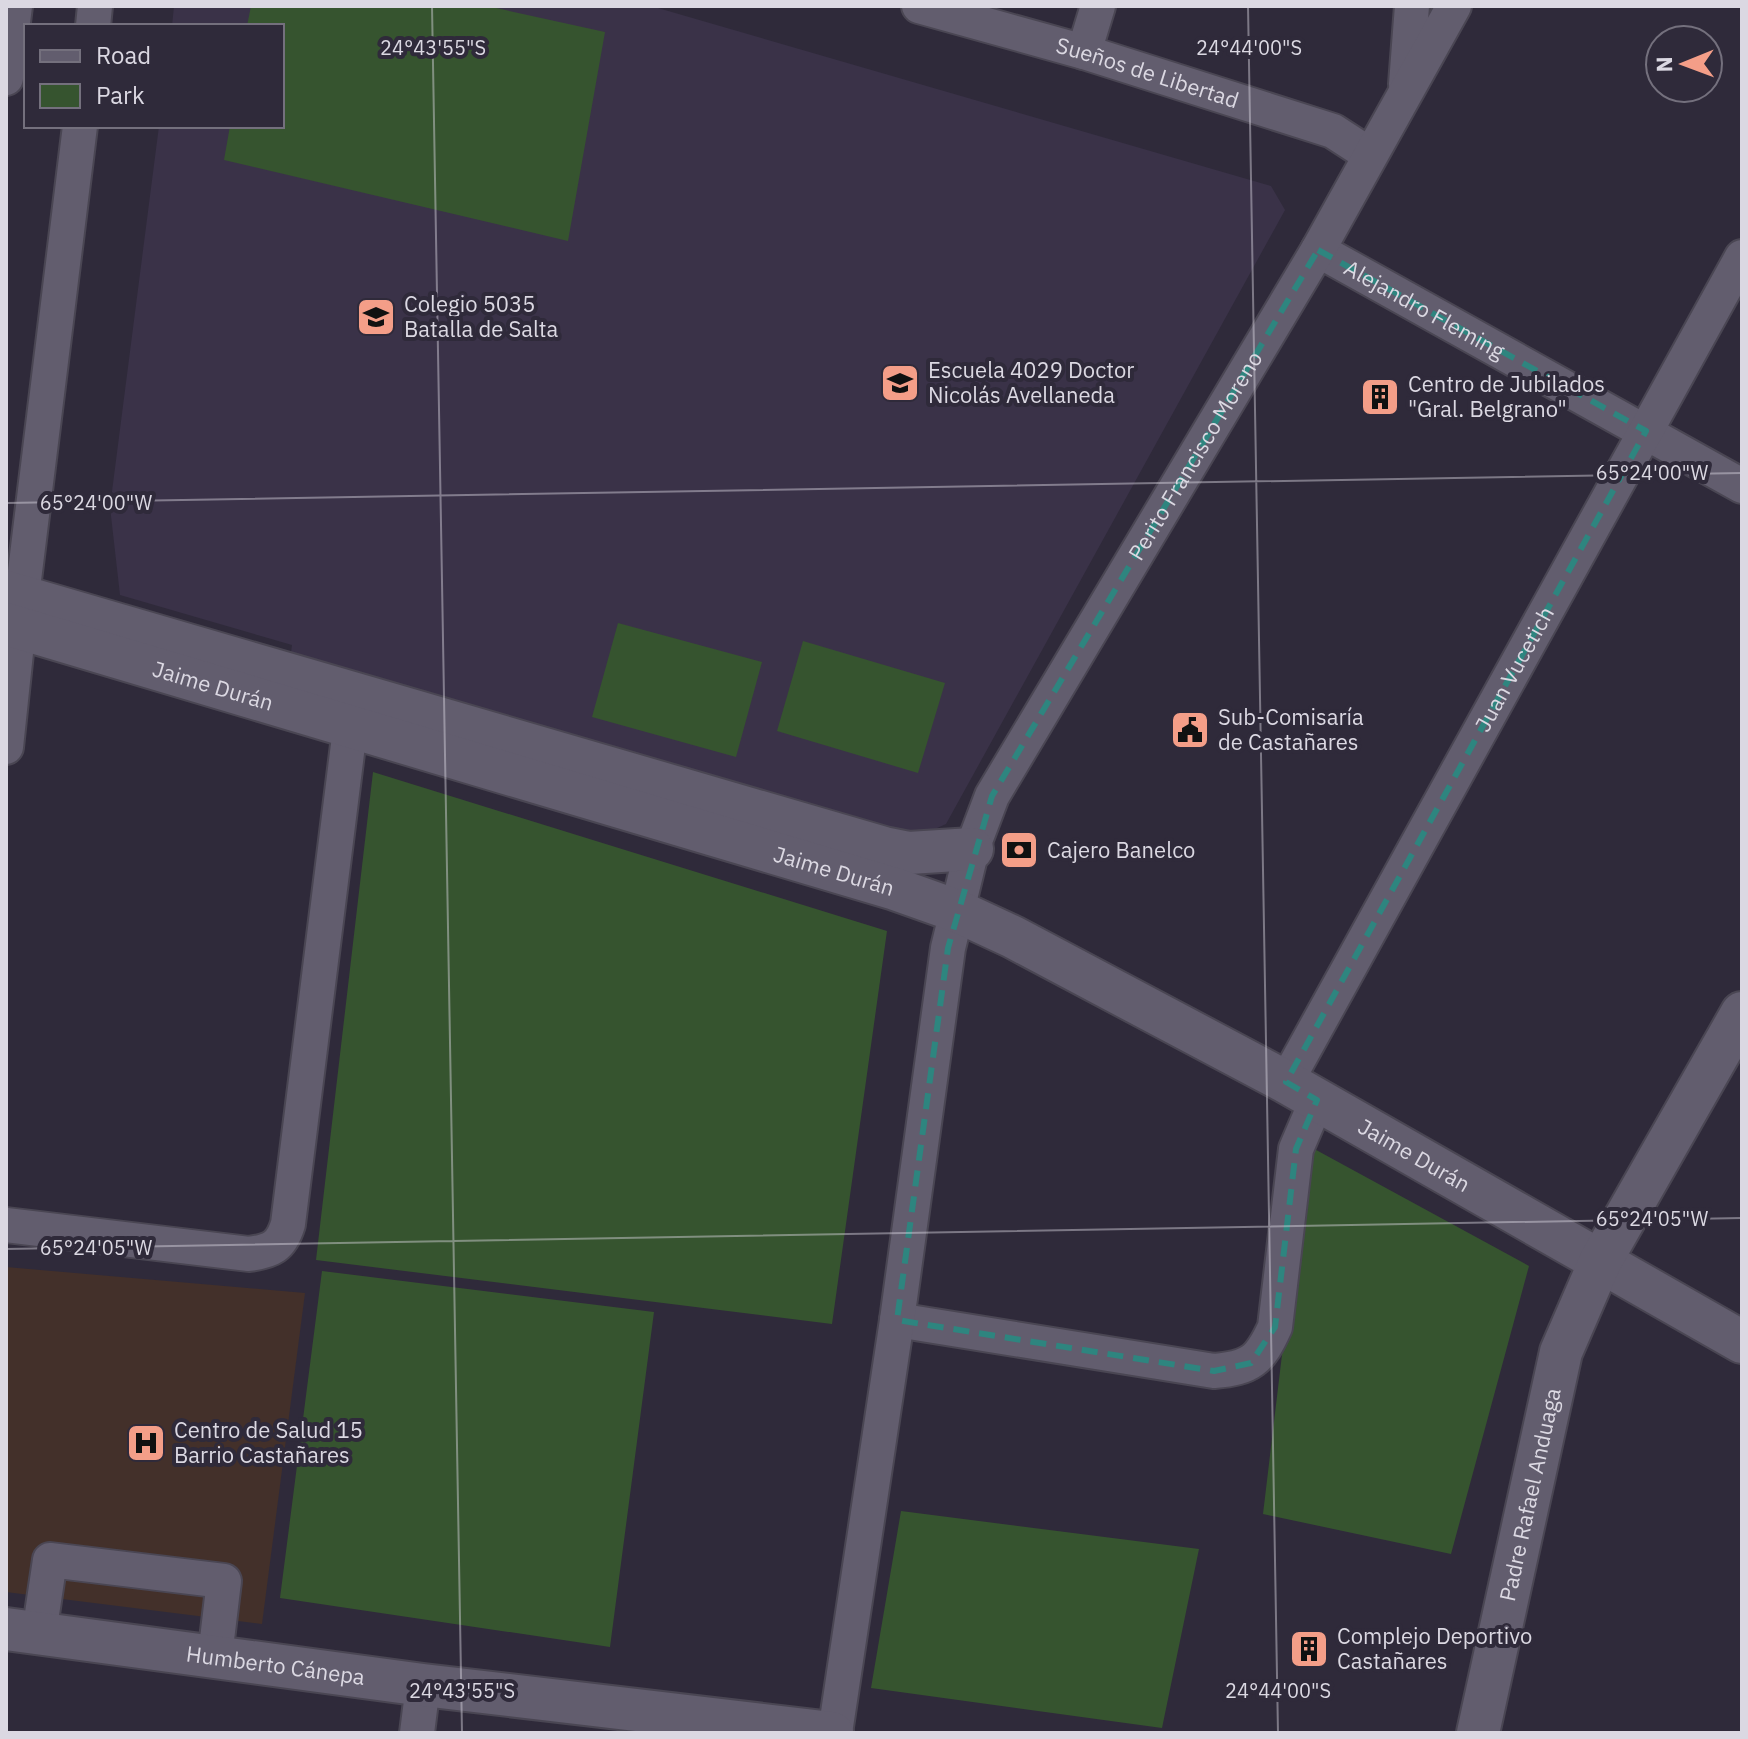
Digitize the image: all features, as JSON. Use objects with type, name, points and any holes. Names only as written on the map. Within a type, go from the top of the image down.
[{"type":"street","points":[[6,78],[15,6]]},
{"type":"street","name":"Sueños de Libertad","points":[[919,6],[1084,52],[1333,131],[1370,155]]},
{"type":"street","points":[[1084,52],[1098,6]]},
{"type":"street","points":[[1406,93],[1412,6]]},
{"type":"street","name":"Perito Francisco Moreno","points":[[834,1733],[897,1320],[948,948],[972,849],[992,796],[1318,250],[1454,6]]},
{"type":"street","points":[[6,747],[13,610],[80,128]]},
{"type":"street","name":"Alejandro Fleming","points":[[1318,250],[1742,486]]},
{"type":"street","name":"Juan Vucetich","points":[[897,1320],[1214,1371],[1236,1369],[1251,1363],[1264,1352],[1275,1327],[1301,1091],[1646,431],[1742,257]]},
{"type":"street","name":"Jaime Durán","points":[[13,610],[350,729],[895,889],[957,911],[1013,937],[1301,1091],[1742,1342]]},
{"type":"street","name":"Jaime Durán","points":[[13,610],[884,848],[909,853],[972,849]]},
{"type":"street","points":[[6,1225],[249,1254],[271,1251],[283,1240],[288,1224],[350,729]]},
{"type":"street","name":"Padre Rafael Anduaga","points":[[1478,1733],[1561,1352],[1573,1319],[1600,1262],[1742,1013]]},
{"type":"street","points":[[23,1632],[50,1560],[224,1581],[215,1656]]},
{"type":"street","name":"Humberto Cánepa","points":[[23,1632],[717,1727],[834,1733]]},
{"type":"street","points":[[417,1733],[423,1685]]},
{"type":"highlighted area","points":[[1318,250],[1646,431],[1286,1082],[1317,1100],[1296,1149],[1275,1327],[1251,1363],[1214,1371],[897,1320],[948,948],[992,796]]},
{"type":"shaded area","points":[[174,6],[651,6],[1271,186],[1285,210],[946,824],[915,838],[290,660],[292,645],[120,595],[110,507],[159,128],[284,128],[284,24],[172,24]]},
{"type":"shaded area","name":"Centro de Salud 15 Barrio Castañares","points":[[6,1267],[305,1293],[262,1624],[6,1592]]},
{"type":"green space","points":[[251,6],[487,6],[605,32],[568,241],[224,160],[230,128],[284,128],[284,24],[247,24]]},
{"type":"green space","points":[[618,623],[762,662],[736,757],[592,717]]},
{"type":"green space","points":[[803,641],[945,683],[918,773],[777,731]]},
{"type":"green space","points":[[373,772],[887,931],[832,1324],[316,1260]]},
{"type":"green space","points":[[1307,1145],[1529,1266],[1451,1554],[1263,1514]]},
{"type":"green space","points":[[322,1271],[654,1312],[610,1647],[280,1598]]},
{"type":"green space","points":[[901,1511],[1199,1549],[1162,1728],[871,1688]]},
{"type":"place","name":"Colegio 5035 Batalla de Salta","points":[[376,317]]},
{"type":"place","name":"Escuela 4029 Doctor Nicolás Avellaneda","points":[[900,383]]},
{"type":"place","name":"Centro de Jubilados \"Gral. Belgrano\"","points":[[1380,397]]},
{"type":"place","name":"Sub-Comisaría de Castañares","points":[[1190,730]]},
{"type":"place","name":"Cajero Banelco","points":[[1019,850]]},
{"type":"place","name":"Centro de Salud 15 Barrio Castañares","points":[[146,1443]]},
{"type":"place","name":"Complejo Deportivo Castañares","points":[[1309,1649]]}]
